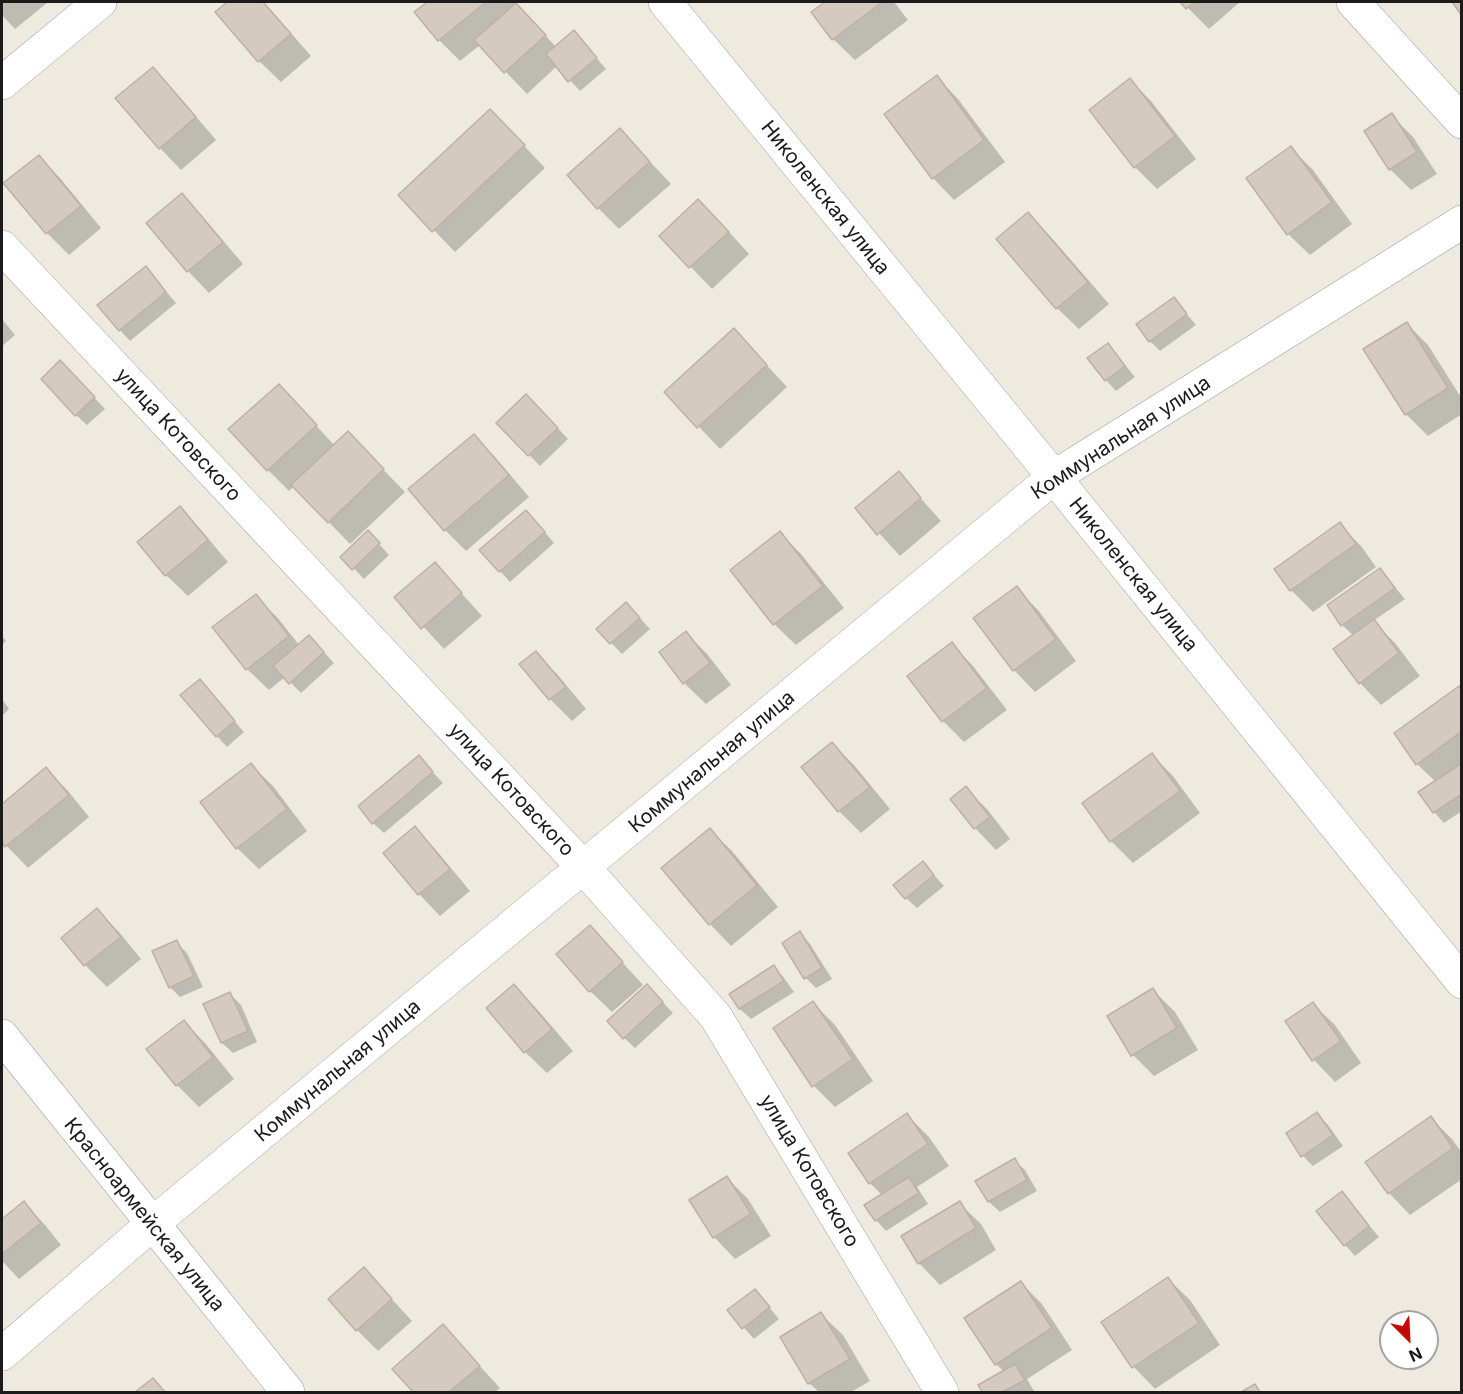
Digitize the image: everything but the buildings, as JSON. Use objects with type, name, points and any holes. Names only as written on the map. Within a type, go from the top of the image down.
[{"type":"street","points":[[2,83],[100,2]]},
{"type":"street","name":"Николенская улица","points":[[665,2],[1054,477],[1461,982]]},
{"type":"street","points":[[1353,2],[1461,122]]},
{"type":"street","name":"Коммунальная улица","points":[[2,1354],[152,1225],[1054,477],[1461,222]]},
{"type":"street","name":"улица Котовского","points":[[2,247],[584,868],[716,1017],[942,1392]]},
{"type":"street","name":"Красноармейская улица","points":[[2,1036],[288,1392]]}]
